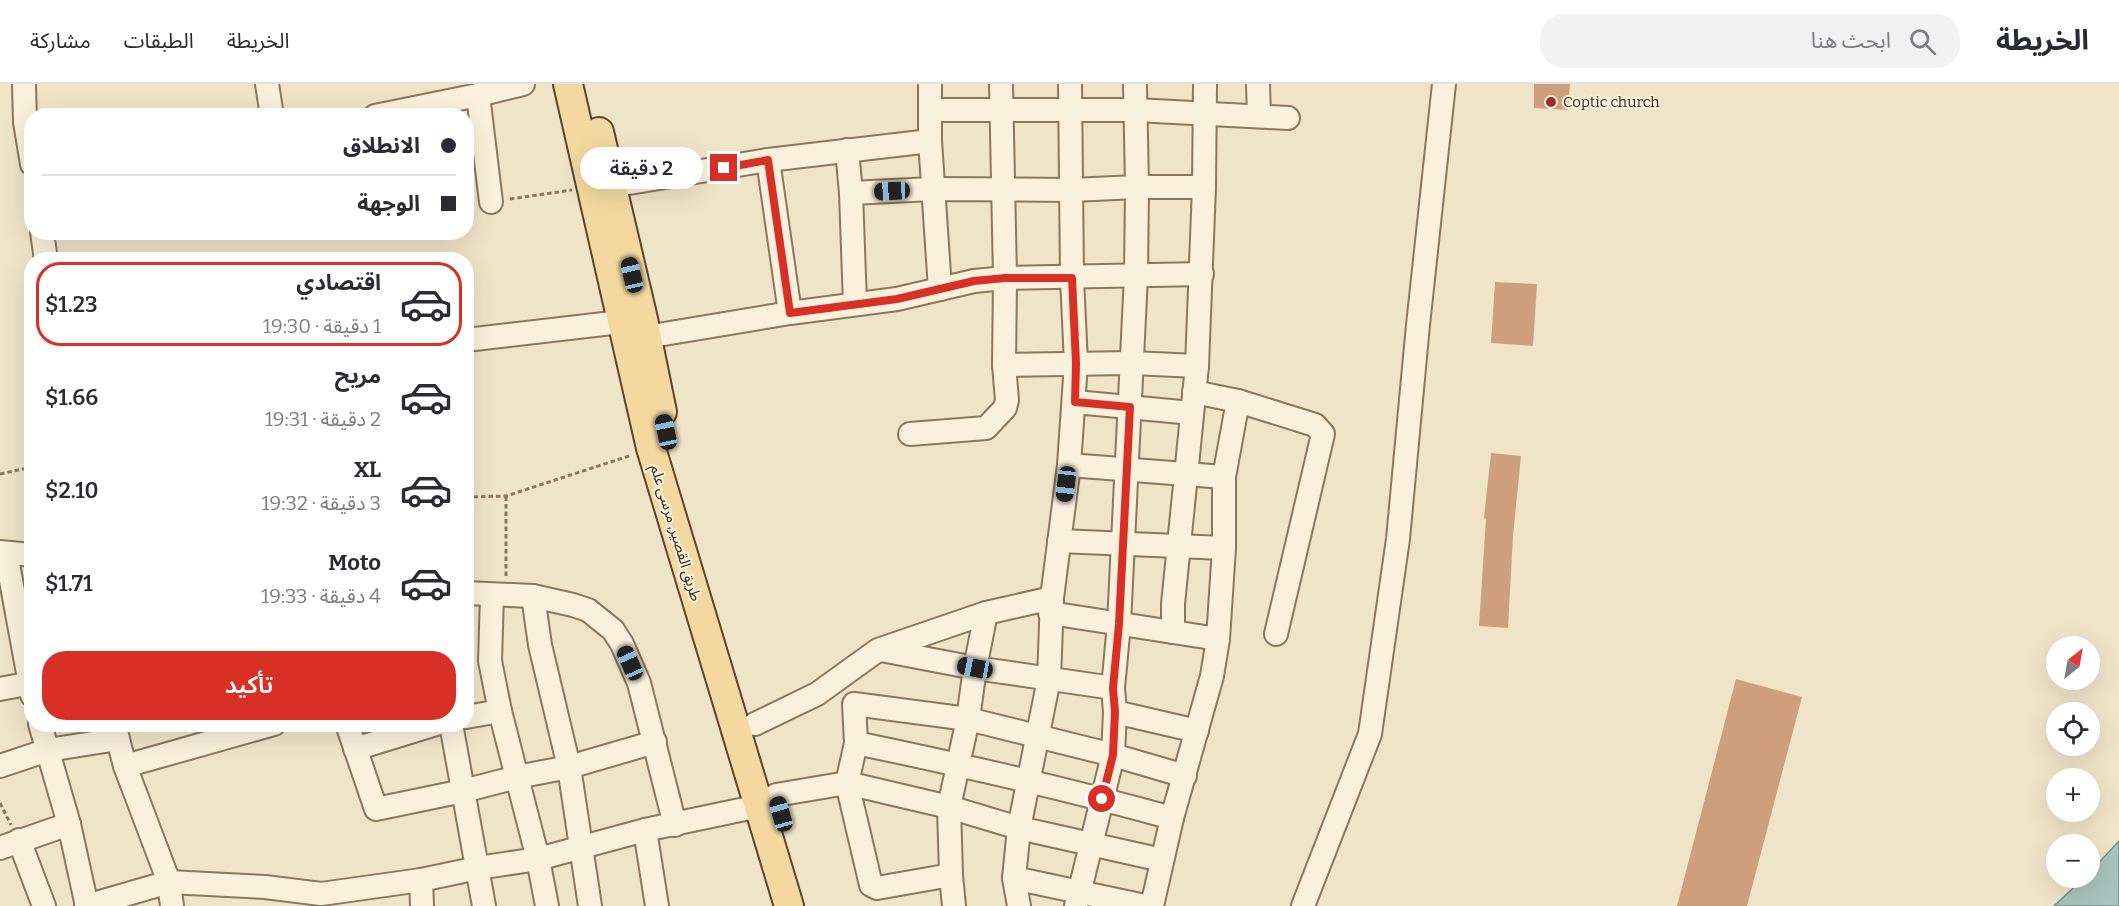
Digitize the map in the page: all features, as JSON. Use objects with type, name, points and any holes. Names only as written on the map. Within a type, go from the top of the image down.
[{"type":"main road","name":"طريق القصير, مرسى علم","points":[[568,84],[601,186],[666,432],[754,724],[789,906]]},
{"type":"main road","name":"طريق القصير, مرسى علم","points":[[588,84],[601,186]]},
{"type":"main road","name":"طريق القصير, مرسى علم","points":[[637,326],[651,448],[767,801],[807,906]]},
{"type":"street","points":[[24,84],[25,108]]},
{"type":"street","points":[[267,84],[271,108]]},
{"type":"street","points":[[414,108],[523,84]]},
{"type":"street","points":[[930,84],[932,189],[940,289]]},
{"type":"street","points":[[910,434],[986,428],[1005,408],[1007,400],[1004,365],[1005,278],[1001,84]]},
{"type":"street","points":[[1019,906],[1014,878],[1018,828],[1048,679],[1051,606],[1075,402],[1070,84]]},
{"type":"street","points":[[1077,900],[1113,755],[1115,712],[1113,688],[1119,624],[1136,276],[1136,84]]},
{"type":"street","points":[[1173,632],[1173,604],[1197,366],[1202,274],[1205,84]]},
{"type":"street","points":[[1258,84],[1259,116]]},
{"type":"street","points":[[1303,906],[1370,734],[1398,539],[1444,84]]},
{"type":"street","points":[[478,95],[491,202]]},
{"type":"street","points":[[930,110],[1136,110],[1288,118]]},
{"type":"street","points":[[601,186],[768,160],[930,141]]},
{"type":"street","points":[[847,150],[855,304]]},
{"type":"street","points":[[768,160],[790,313]]},
{"type":"street","points":[[851,193],[932,189],[1072,190],[1204,187]]},
{"type":"street","points":[[474,339],[790,313],[897,299],[974,281],[1005,278],[1202,274]]},
{"type":"street","points":[[1004,365],[1132,363],[1197,366]]},
{"type":"street","points":[[1075,402],[1130,407],[1238,401],[1315,425],[1323,434],[1276,634]]},
{"type":"street","points":[[1152,906],[1172,818],[1212,676],[1218,639],[1224,548],[1224,477],[1238,401]]},
{"type":"street","points":[[1069,465],[1224,477]]},
{"type":"street","points":[[1059,541],[1179,544],[1224,548]]},
{"type":"street","points":[[24,554],[3,553],[24,658]]},
{"type":"street","points":[[474,593],[533,596],[588,610],[613,630],[622,644],[639,683],[675,825]]},
{"type":"street","points":[[499,595],[490,661],[547,906]]},
{"type":"street","points":[[533,596],[540,645],[569,767],[590,906]]},
{"type":"street","points":[[754,724],[817,694],[878,650],[986,613],[1051,606],[1119,624],[1218,639]]},
{"type":"street","points":[[954,906],[949,807],[968,719],[986,613]]},
{"type":"street","points":[[878,650],[975,668],[1113,688]]},
{"type":"street","points":[[850,672],[855,743],[848,783],[870,882],[873,887],[951,876]]},
{"type":"street","points":[[0,689],[24,688]]},
{"type":"street","points":[[854,704],[968,719],[1113,755],[1185,776]]},
{"type":"street","points":[[474,716],[500,711]]},
{"type":"street","points":[[1115,712],[1197,731]]},
{"type":"street","points":[[42,732],[69,824],[87,906],[168,882],[371,896],[421,880],[478,868],[538,860],[645,830],[675,825],[848,783],[949,807],[1018,828],[1162,860]]},
{"type":"street","points":[[0,766],[48,750],[116,732],[125,766],[168,882],[172,906]]},
{"type":"street","points":[[350,732],[376,809],[569,767],[655,742]]},
{"type":"street","points":[[355,749],[410,732]]},
{"type":"street","points":[[453,732],[484,906]]},
{"type":"street","points":[[125,766],[208,733]]},
{"type":"street","points":[[855,743],[957,764],[1172,818]]},
{"type":"street","points":[[44,906],[10,844],[69,824]]},
{"type":"street","points":[[645,830],[657,906]]},
{"type":"street","points":[[1014,878],[1077,900],[1145,906]]},
{"type":"street","points":[[421,880],[422,906]]},
{"type":"street","points":[[288,906],[321,894]]},
{"type":"path","points":[[491,202],[601,186]]},
{"type":"path","points":[[474,497],[506,496],[651,448]]},
{"type":"path","points":[[0,474],[24,469]]},
{"type":"path","points":[[499,595],[506,496]]},
{"type":"path","points":[[0,803],[10,844]]},
{"type":"water","points":[[2119,841],[2119,906],[2054,906],[2073,888],[2100,888],[2100,861]]},
{"type":"building","name":"Coptic church","points":[[1534,84],[1570,84],[1568,110],[1534,108]]},
{"type":"building","points":[[1495,282],[1537,284],[1533,346],[1491,343]]},
{"type":"building","points":[[1491,453],[1521,456],[1513,536],[1508,628],[1479,626],[1486,519],[1484,518]]},
{"type":"building","points":[[1736,679],[1802,697],[1747,906],[1677,906]]},
{"type":"place","name":"Coptic church","points":[[1551,102]]},
{"type":"route","points":[[724,168],[768,160],[790,313],[897,299],[974,281],[1005,278],[1072,278],[1076,363],[1075,402],[1130,407],[1119,624],[1113,688],[1115,712],[1113,755],[1102,799]]}]
